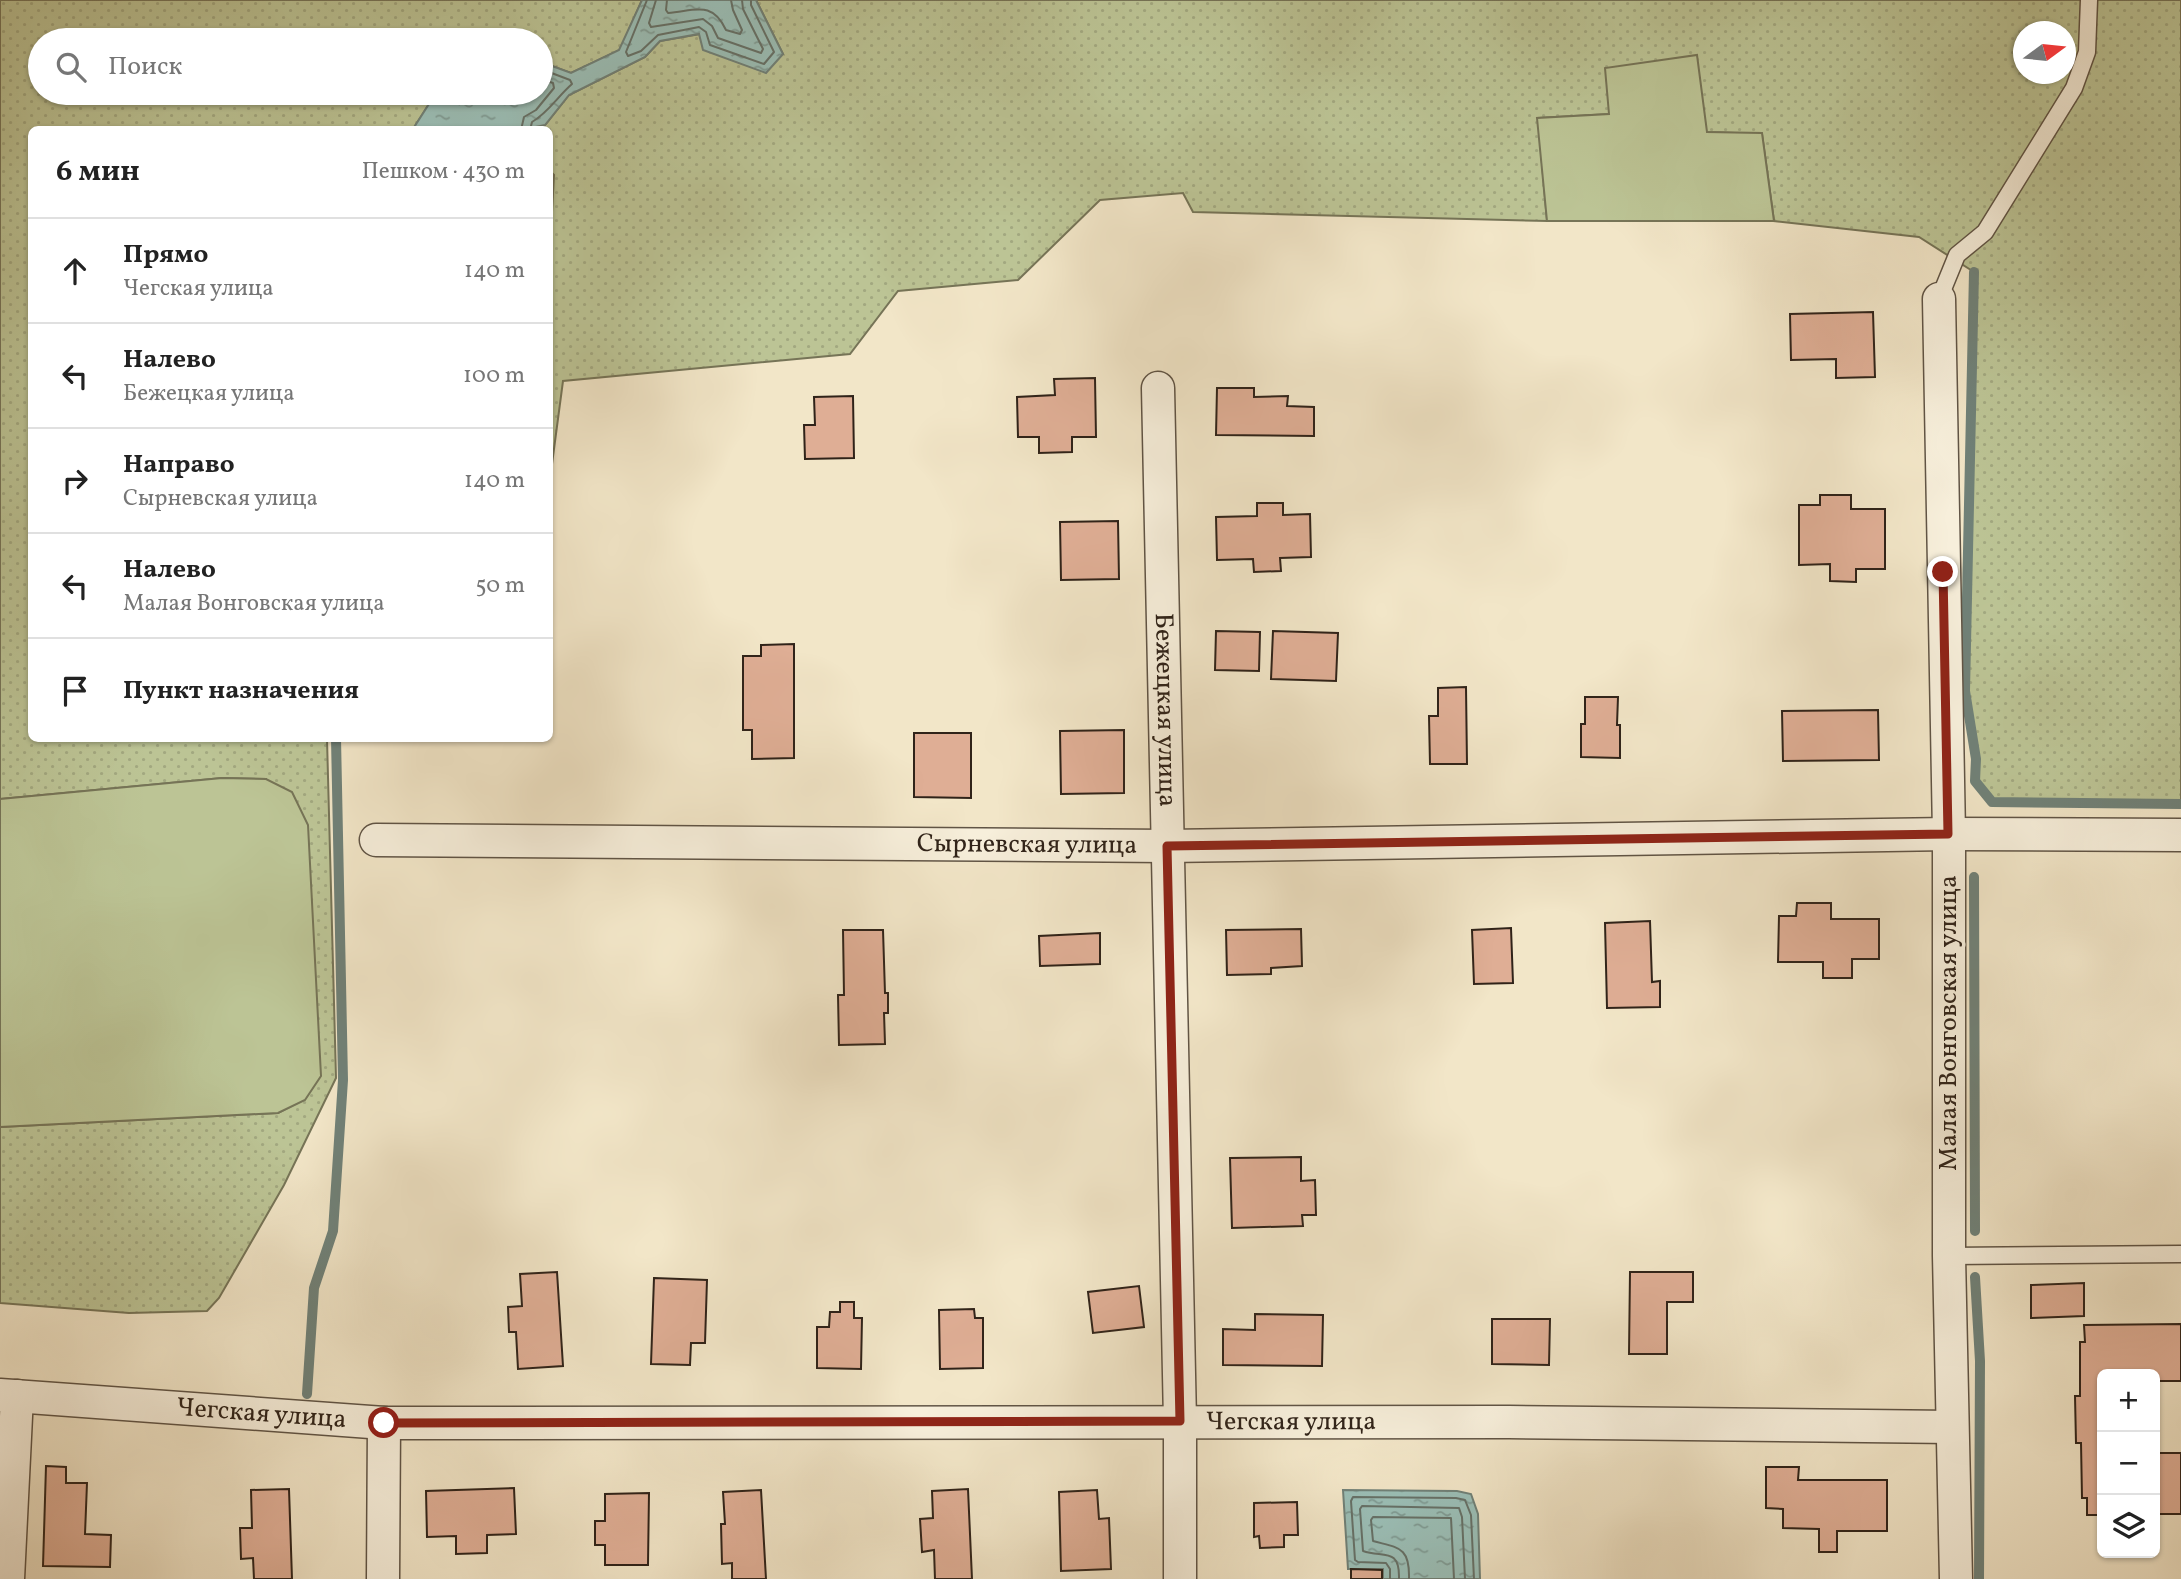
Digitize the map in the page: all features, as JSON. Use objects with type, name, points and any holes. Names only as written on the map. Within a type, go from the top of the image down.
[{"type":"street","name":"Малая Вонговская улица","points":[[1939,299],[1948,834],[1949,1256],[1956,1579]]},
{"type":"street","name":"Бежецкая улица","points":[[1158,388],[1180,1421],[1180,1579]]},
{"type":"street","name":"Сырневская улица","points":[[376,840],[1167,846],[1948,834],[2181,835]]},
{"type":"street","name":"Чегская улица","points":[[8,1396],[384,1423],[1180,1421],[1952,1427]]},
{"type":"street","points":[[8,1396],[8,1579]]},
{"type":"street","points":[[383,1579],[384,1423]]},
{"type":"lane","points":[[1939,299],[1957,255],[1985,232],[2074,88],[2087,52],[2090,0]]},
{"type":"lane","points":[[1949,1256],[2180,1254]]},
{"type":"green space","points":[[0,0],[642,0],[620,50],[571,73],[553,66],[553,28],[28,28],[28,105],[428,105],[415,126],[28,126],[28,742],[327,742],[336,1078],[284,1185],[219,1298],[207,1311],[129,1313],[0,1303],[0,1127],[278,1113],[305,1099],[266,779],[222,778],[0,799]]},
{"type":"green space","points":[[756,0],[2181,0],[2181,804],[1992,802],[1975,781],[1976,759],[1965,691],[1974,272],[1919,237],[1774,221],[1762,134],[1707,132],[1610,114],[1538,118],[1547,221],[1193,212],[1183,193],[1100,200],[1018,280],[898,291],[850,354],[563,381],[553,456],[553,126],[540,126],[545,125],[569,95],[645,57],[660,41],[700,34],[783,54]]},
{"type":"green space","points":[[1697,55],[1707,132],[1762,133],[1774,221],[1547,221],[1537,118],[1609,114],[1605,68]]},
{"type":"green space","points":[[222,778],[266,779],[292,792],[308,825],[321,1076],[305,1100],[278,1113],[0,1127],[0,799]]},
{"type":"water","points":[[642,0],[756,0],[783,54],[766,73],[703,50],[699,34],[660,41],[645,57],[569,95],[545,125],[415,126],[428,105],[553,105],[553,66],[571,73],[619,50]]},
{"type":"water","points":[[1343,1490],[1457,1491],[1471,1494],[1478,1514],[1480,1579],[1383,1579],[1383,1569],[1348,1569]]},
{"type":"building","points":[[1873,312],[1875,377],[1836,378],[1836,359],[1791,360],[1790,314]]},
{"type":"building","points":[[1095,378],[1096,437],[1072,437],[1072,452],[1039,453],[1039,437],[1018,437],[1017,397],[1055,395],[1054,379]]},
{"type":"building","points":[[1217,388],[1254,388],[1254,397],[1288,396],[1287,406],[1314,407],[1314,436],[1216,435]]},
{"type":"building","points":[[853,396],[854,458],[805,459],[804,425],[815,425],[814,397]]},
{"type":"building","points":[[1820,495],[1851,495],[1851,509],[1885,509],[1885,569],[1856,569],[1856,582],[1830,581],[1830,564],[1799,565],[1799,505],[1820,505]]},
{"type":"building","points":[[1257,503],[1283,503],[1283,515],[1310,514],[1311,557],[1280,558],[1281,571],[1254,572],[1253,559],[1217,560],[1216,517],[1257,516]]},
{"type":"building","points":[[1118,521],[1119,579],[1061,580],[1060,522]]},
{"type":"building","points":[[1216,631],[1260,632],[1259,671],[1215,670]]},
{"type":"building","points":[[1273,631],[1338,633],[1336,681],[1271,679]]},
{"type":"building","points":[[794,644],[794,758],[752,759],[752,730],[743,730],[743,656],[761,656],[761,645]]},
{"type":"building","points":[[1466,687],[1467,764],[1430,764],[1429,716],[1438,716],[1438,688]]},
{"type":"building","points":[[1585,697],[1618,697],[1620,758],[1581,757],[1581,724],[1585,724]]},
{"type":"building","points":[[1878,710],[1879,760],[1783,761],[1782,711]]},
{"type":"building","points":[[1124,730],[1124,793],[1061,794],[1060,731]]},
{"type":"building","points":[[914,733],[971,733],[971,798],[914,797]]},
{"type":"building","points":[[1797,903],[1831,903],[1831,919],[1879,919],[1879,959],[1852,959],[1852,978],[1823,978],[1823,962],[1778,962],[1779,916],[1796,916]]},
{"type":"building","points":[[1650,921],[1652,982],[1660,981],[1660,1007],[1607,1008],[1605,923]]},
{"type":"building","points":[[1511,928],[1513,983],[1474,984],[1472,930]]},
{"type":"building","points":[[1301,929],[1302,966],[1271,968],[1271,974],[1227,975],[1226,930]]},
{"type":"building","points":[[843,930],[883,930],[885,993],[888,993],[888,1013],[884,1013],[885,1044],[839,1045],[838,995],[844,995]]},
{"type":"building","points":[[1100,933],[1100,964],[1040,966],[1039,936]]},
{"type":"building","points":[[1301,1157],[1301,1181],[1315,1180],[1316,1215],[1302,1215],[1303,1226],[1232,1228],[1230,1158]]},
{"type":"building","points":[[557,1272],[563,1366],[518,1369],[516,1332],[509,1332],[508,1307],[522,1306],[520,1274]]},
{"type":"building","points":[[1630,1272],[1693,1272],[1693,1302],[1667,1302],[1667,1354],[1629,1354]]},
{"type":"building","points":[[654,1278],[707,1280],[705,1343],[691,1343],[690,1365],[651,1364]]},
{"type":"building","points":[[2084,1283],[2084,1316],[2031,1318],[2031,1285]]},
{"type":"building","points":[[1139,1286],[1144,1327],[1093,1333],[1088,1292]]},
{"type":"building","points":[[840,1302],[854,1302],[854,1318],[862,1318],[861,1369],[817,1368],[817,1327],[829,1327],[830,1312],[840,1312]]},
{"type":"building","points":[[974,1309],[975,1318],[983,1318],[983,1368],[940,1369],[939,1310]]},
{"type":"building","points":[[1255,1314],[1323,1315],[1322,1366],[1223,1365],[1223,1329],[1255,1330]]},
{"type":"building","points":[[1492,1319],[1550,1319],[1549,1365],[1492,1364]]},
{"type":"building","points":[[2181,1324],[2181,1381],[2160,1381],[2160,1369],[2097,1369],[2097,1515],[2087,1515],[2087,1498],[2082,1498],[2081,1443],[2076,1443],[2075,1396],[2080,1396],[2080,1342],[2085,1342],[2084,1325]]},
{"type":"building","points":[[2160,1453],[2181,1453],[2181,1514],[2160,1514]]},
{"type":"building","points":[[46,1466],[66,1467],[66,1483],[87,1483],[85,1534],[111,1535],[110,1567],[43,1566]]},
{"type":"building","points":[[1766,1467],[1799,1467],[1798,1480],[1887,1480],[1887,1531],[1837,1531],[1837,1552],[1819,1552],[1819,1529],[1783,1528],[1783,1509],[1766,1508]]},
{"type":"building","points":[[514,1488],[516,1534],[487,1535],[487,1553],[456,1554],[456,1536],[427,1537],[426,1491]]},
{"type":"building","points":[[289,1489],[292,1579],[254,1579],[253,1558],[241,1559],[240,1528],[252,1528],[251,1490]]},
{"type":"building","points":[[968,1489],[972,1579],[935,1579],[934,1550],[922,1552],[920,1519],[933,1518],[932,1491]]},
{"type":"building","points":[[761,1490],[766,1579],[732,1579],[732,1563],[722,1564],[721,1524],[725,1524],[723,1492]]},
{"type":"building","points":[[1097,1490],[1099,1519],[1109,1518],[1111,1569],[1061,1571],[1059,1492]]},
{"type":"building","points":[[649,1493],[648,1565],[605,1565],[605,1545],[595,1545],[595,1521],[605,1521],[605,1494]]},
{"type":"building","points":[[1297,1502],[1298,1535],[1284,1535],[1284,1547],[1260,1548],[1259,1536],[1254,1537],[1254,1503]]},
{"type":"building","points":[[1351,1569],[1382,1570],[1382,1579],[1351,1579]]},
{"type":"waterway","points":[[1974,272],[1965,691],[1976,759],[1975,781],[1992,802],[2181,804]]},
{"type":"waterway","points":[[307,1394],[314,1288],[333,1231],[343,1080],[336,742]]},
{"type":"waterway","points":[[1974,877],[1975,1231]]},
{"type":"waterway","points":[[1975,1277],[1980,1361],[1979,1579]]},
{"type":"route","points":[[384,1423],[1180,1421],[1167,846],[1948,834],[1943,572]]}]
